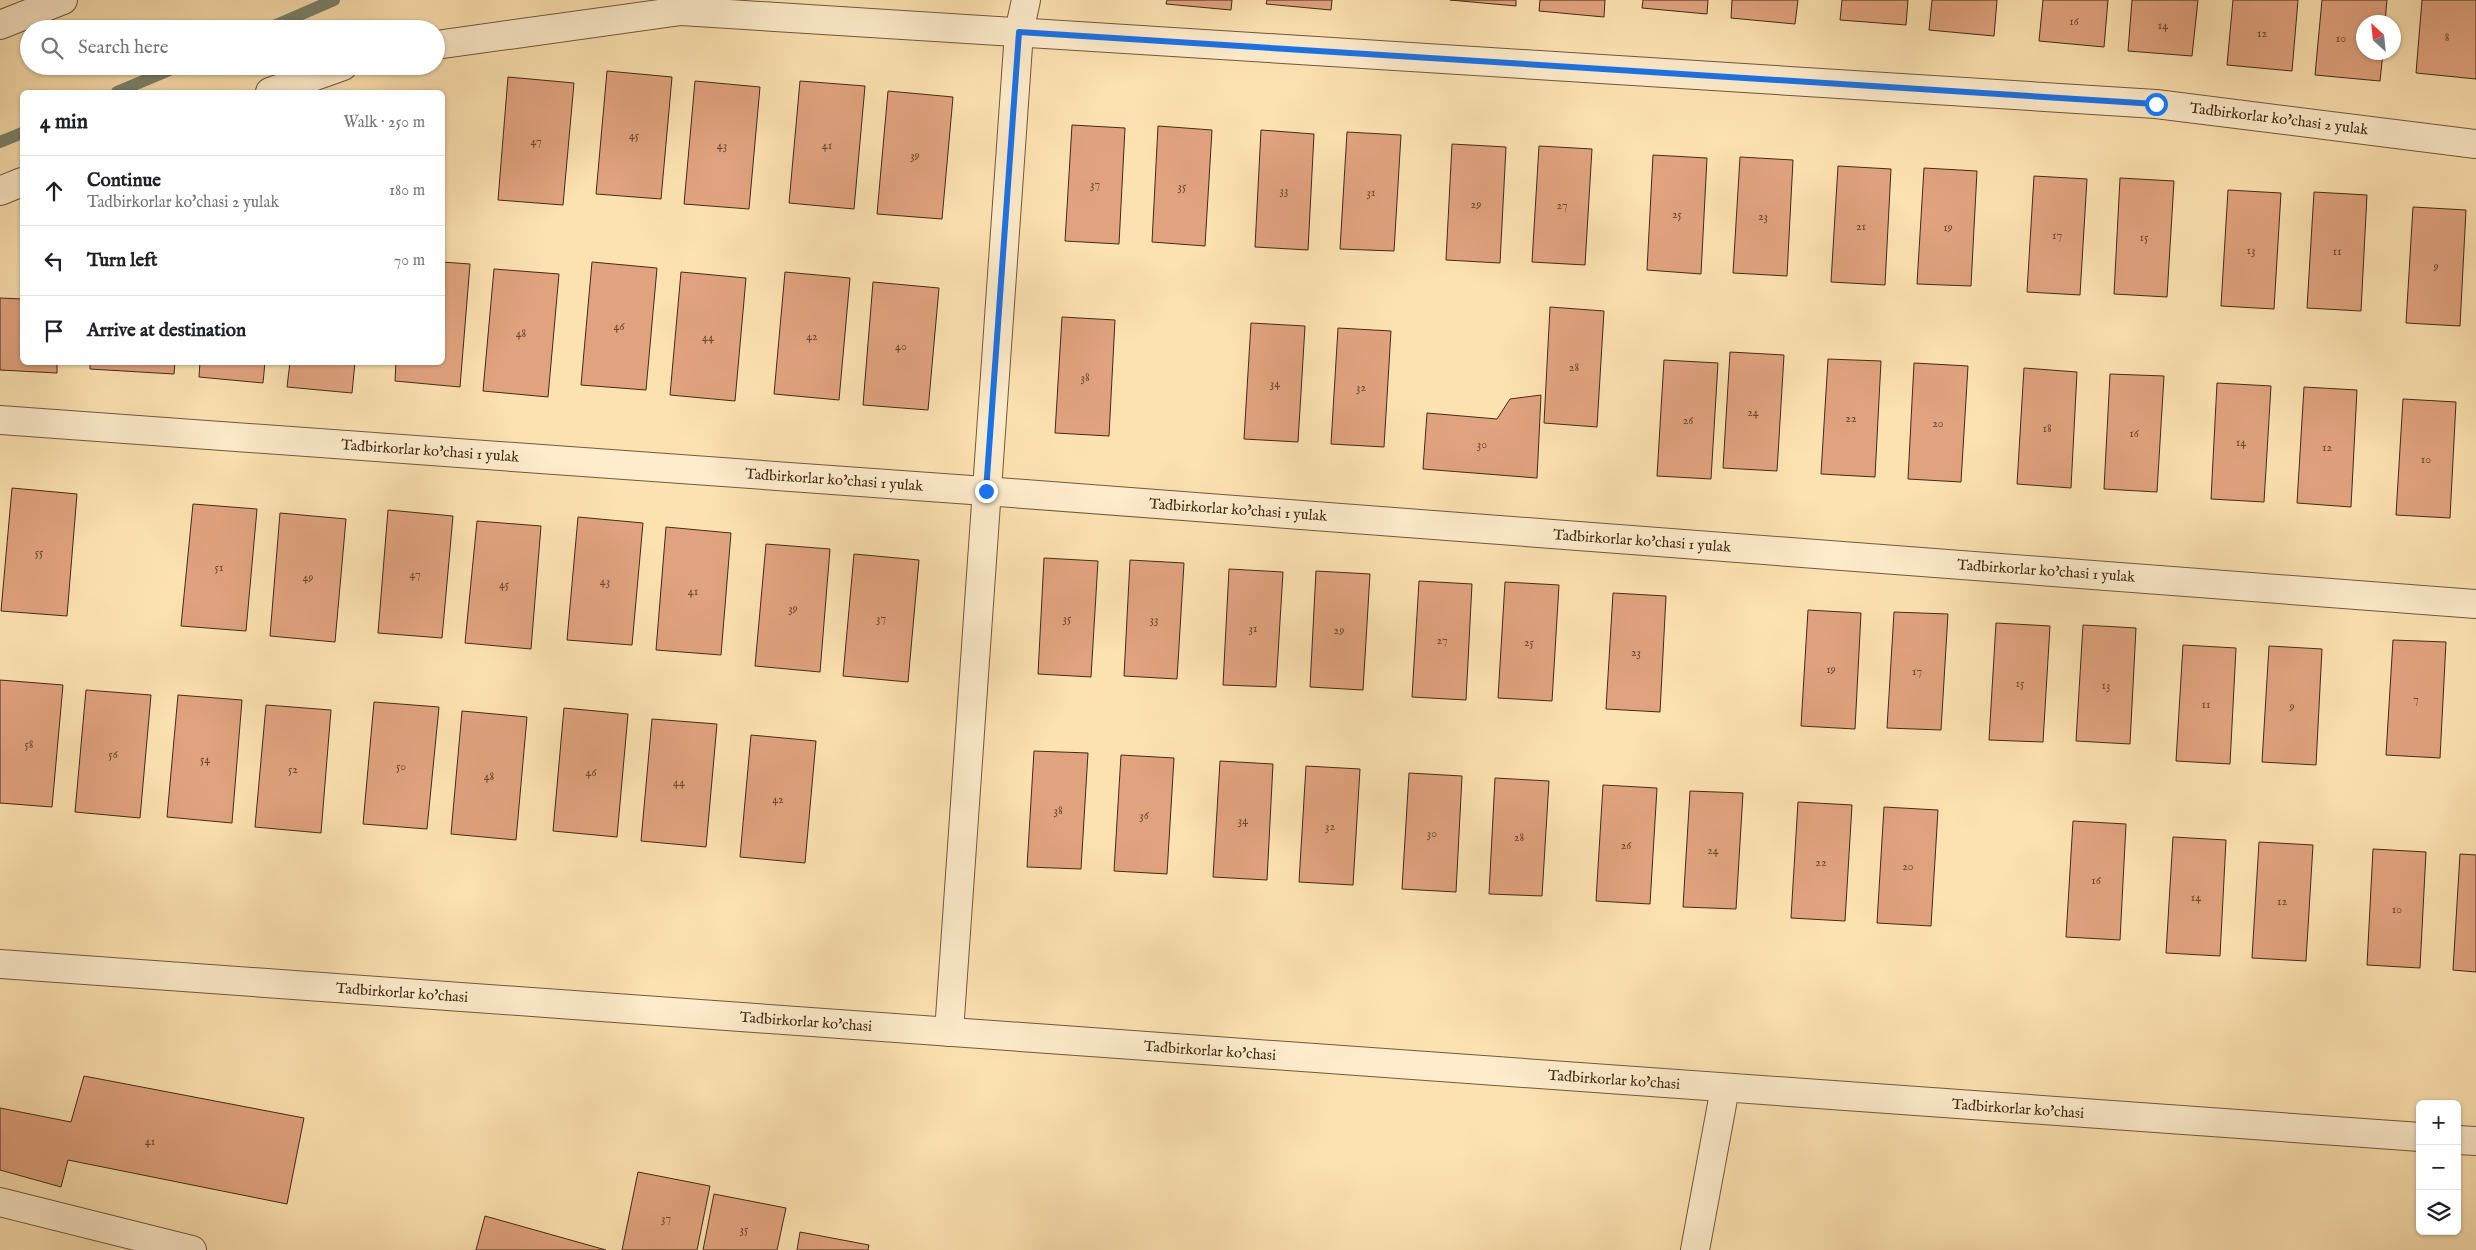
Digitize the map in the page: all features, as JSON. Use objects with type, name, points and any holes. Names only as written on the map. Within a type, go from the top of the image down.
[{"type":"street","points":[[0,26],[63,0]]},
{"type":"street","points":[[949,1032],[1019,32],[1026,0]]},
{"type":"street","name":"Tadbirkorlar ko'chasi 2 yulak","points":[[445,44],[681,11],[2156,104],[2476,144]]},
{"type":"street","points":[[276,90],[318,75]]},
{"type":"street","points":[[0,190],[20,183]]},
{"type":"street","name":"Tadbirkorlar ko'chasi 1 yulak","points":[[0,420],[986,491],[2476,604]]},
{"type":"street","name":"Tadbirkorlar ko'chasi","points":[[0,964],[2416,1137]]},
{"type":"street","points":[[1695,1250],[1725,1088]]},
{"type":"street","points":[[2461,1140],[2476,1141]]},
{"type":"street","points":[[0,1202],[192,1250]]},
{"type":"building","points":[[1167,0],[1232,0],[1231,10],[1166,4]]},
{"type":"building","points":[[1267,0],[1332,0],[1331,10],[1266,4]]},
{"type":"building","points":[[1450,0],[1516,0],[1516,6]]},
{"type":"building","points":[[1540,0],[1605,0],[1604,17],[1539,11]]},
{"type":"building","points":[[1643,0],[1708,0],[1707,14],[1642,8]]},
{"type":"building","points":[[1732,0],[1798,0],[1795,24],[1731,18]]},
{"type":"building","points":[[1842,0],[1908,0],[1906,25],[1840,20]]},
{"type":"building","points":[[1932,0],[1997,0],[1994,36],[1929,30]]},
{"type":"building","points":[[2043,0],[2108,0],[2104,47],[2039,41]]},
{"type":"building","points":[[2132,0],[2198,0],[2192,56],[2128,51]]},
{"type":"building","points":[[2233,0],[2298,0],[2292,71],[2227,65]]},
{"type":"building","points":[[2322,0],[2387,0],[2386,15],[2356,15],[2356,60],[2382,60],[2380,81],[2315,75]]},
{"type":"building","points":[[2422,0],[2476,0],[2476,79],[2416,73]]},
{"type":"building","points":[[607,71],[672,77],[661,199],[596,194]]},
{"type":"building","points":[[508,77],[574,83],[563,205],[498,200]]},
{"type":"building","points":[[695,81],[760,87],[749,209],[684,204]]},
{"type":"building","points":[[800,81],[865,86],[854,209],[789,203]]},
{"type":"building","points":[[888,91],[953,97],[942,219],[877,214]]},
{"type":"building","points":[[1072,125],[1125,128],[1119,244],[1065,241]]},
{"type":"building","points":[[1158,126],[1212,130],[1205,246],[1152,242]]},
{"type":"building","points":[[1261,130],[1314,134],[1308,250],[1255,247]]},
{"type":"building","points":[[1347,132],[1401,135],[1394,251],[1340,249]]},
{"type":"building","points":[[1452,144],[1506,147],[1500,263],[1446,260]]},
{"type":"building","points":[[1539,146],[1592,149],[1585,265],[1532,262]]},
{"type":"building","points":[[1653,155],[1707,158],[1701,274],[1647,270]]},
{"type":"building","points":[[1740,157],[1793,160],[1787,276],[1733,273]]},
{"type":"building","points":[[1838,166],[1891,169],[1885,285],[1831,282]]},
{"type":"building","points":[[1924,168],[1977,171],[1971,286],[1917,284]]},
{"type":"building","points":[[2034,176],[2087,179],[2080,295],[2027,292]]},
{"type":"building","points":[[2120,178],[2174,181],[2167,297],[2114,294]]},
{"type":"building","points":[[2228,190],[2281,193],[2274,309],[2221,306]]},
{"type":"building","points":[[2314,192],[2367,195],[2361,311],[2307,308]]},
{"type":"building","points":[[2413,207],[2466,210],[2460,326],[2406,323]]},
{"type":"building","points":[[445,262],[470,264],[460,387],[395,381],[396,365],[445,365]]},
{"type":"building","points":[[592,262],[657,268],[646,390],[581,385]]},
{"type":"building","points":[[494,269],[559,274],[548,397],[483,391]]},
{"type":"building","points":[[681,272],[746,278],[735,401],[670,395]]},
{"type":"building","points":[[785,272],[850,278],[839,400],[774,394]]},
{"type":"building","points":[[873,282],[939,288],[928,410],[863,405]]},
{"type":"building","points":[[0,298],[20,299],[20,365],[57,365],[57,373],[0,370]]},
{"type":"building","points":[[1550,307],[1604,311],[1597,427],[1544,423]]},
{"type":"building","points":[[1062,317],[1115,320],[1109,436],[1055,433]]},
{"type":"building","points":[[1251,323],[1305,326],[1298,442],[1244,439]]},
{"type":"building","points":[[1338,328],[1391,331],[1384,447],[1331,444]]},
{"type":"building","points":[[1730,352],[1784,355],[1777,471],[1723,468]]},
{"type":"building","points":[[1828,359],[1881,361],[1875,477],[1821,474]]},
{"type":"building","points":[[1664,360],[1718,363],[1711,479],[1657,476]]},
{"type":"building","points":[[1914,363],[1968,366],[1961,482],[1908,479]]},
{"type":"building","points":[[90,365],[175,365],[174,374],[90,369]]},
{"type":"building","points":[[200,365],[265,365],[263,383],[199,377]]},
{"type":"building","points":[[290,365],[355,365],[352,393],[287,387]]},
{"type":"building","points":[[2024,368],[2077,372],[2071,488],[2017,484]]},
{"type":"building","points":[[2110,374],[2164,376],[2157,492],[2104,489]]},
{"type":"building","points":[[2217,383],[2271,386],[2264,502],[2211,499]]},
{"type":"building","points":[[2304,387],[2357,390],[2351,507],[2297,503]]},
{"type":"building","points":[[1541,395],[1537,478],[1423,469],[1427,413],[1497,419],[1510,399]]},
{"type":"building","points":[[2403,399],[2456,402],[2450,518],[2396,515]]},
{"type":"building","points":[[12,488],[77,494],[67,616],[1,611]]},
{"type":"building","points":[[193,504],[257,509],[246,631],[181,626]]},
{"type":"building","points":[[388,510],[453,516],[442,638],[378,633]]},
{"type":"building","points":[[280,513],[346,519],[335,642],[270,636]]},
{"type":"building","points":[[578,517],[643,523],[632,645],[567,640]]},
{"type":"building","points":[[477,521],[541,526],[531,649],[465,643]]},
{"type":"building","points":[[666,527],[731,533],[721,655],[656,650]]},
{"type":"building","points":[[766,544],[830,549],[820,672],[755,666]]},
{"type":"building","points":[[854,554],[919,560],[908,682],[843,676]]},
{"type":"building","points":[[1044,558],[1098,561],[1091,677],[1038,674]]},
{"type":"building","points":[[1130,560],[1184,563],[1177,679],[1124,676]]},
{"type":"building","points":[[1229,569],[1283,572],[1276,687],[1223,685]]},
{"type":"building","points":[[1316,571],[1370,574],[1363,690],[1310,687]]},
{"type":"building","points":[[1419,581],[1472,584],[1466,700],[1412,697]]},
{"type":"building","points":[[1505,582],[1559,585],[1552,701],[1498,698]]},
{"type":"building","points":[[1613,593],[1666,596],[1660,712],[1606,709]]},
{"type":"building","points":[[1808,610],[1861,613],[1855,729],[1801,726]]},
{"type":"building","points":[[1894,612],[1948,614],[1941,730],[1887,728]]},
{"type":"building","points":[[1996,623],[2050,626],[2043,742],[1989,740]]},
{"type":"building","points":[[2083,625],[2136,628],[2130,744],[2076,741]]},
{"type":"building","points":[[2393,640],[2446,642],[2440,758],[2386,755]]},
{"type":"building","points":[[2183,645],[2236,648],[2230,764],[2176,761]]},
{"type":"building","points":[[2269,646],[2322,649],[2316,765],[2262,762]]},
{"type":"building","points":[[0,680],[63,685],[52,807],[0,803]]},
{"type":"building","points":[[86,690],[151,695],[140,818],[75,812]]},
{"type":"building","points":[[178,695],[242,700],[232,823],[167,817]]},
{"type":"building","points":[[374,702],[439,707],[427,829],[363,824]]},
{"type":"building","points":[[266,705],[331,710],[321,833],[255,827]]},
{"type":"building","points":[[564,708],[628,714],[617,837],[553,831]]},
{"type":"building","points":[[462,711],[527,717],[516,840],[451,834]]},
{"type":"building","points":[[652,719],[717,724],[706,847],[641,841]]},
{"type":"building","points":[[751,735],[816,741],[805,863],[740,857]]},
{"type":"building","points":[[1034,751],[1088,753],[1081,869],[1027,867]]},
{"type":"building","points":[[1121,755],[1174,758],[1167,874],[1114,871]]},
{"type":"building","points":[[1220,761],[1273,764],[1267,880],[1213,877]]},
{"type":"building","points":[[1306,766],[1360,769],[1353,885],[1299,882]]},
{"type":"building","points":[[1409,773],[1462,776],[1456,892],[1402,889]]},
{"type":"building","points":[[1495,778],[1549,781],[1542,896],[1489,894]]},
{"type":"building","points":[[1603,785],[1657,788],[1650,904],[1596,901]]},
{"type":"building","points":[[1690,791],[1743,793],[1736,909],[1683,907]]},
{"type":"building","points":[[1798,802],[1852,805],[1845,921],[1791,918]]},
{"type":"building","points":[[1884,807],[1938,810],[1931,926],[1877,923]]},
{"type":"building","points":[[2073,821],[2126,824],[2120,940],[2066,937]]},
{"type":"building","points":[[2173,837],[2226,840],[2220,956],[2166,953]]},
{"type":"building","points":[[2259,842],[2313,845],[2306,961],[2252,958]]},
{"type":"building","points":[[2373,849],[2426,852],[2420,968],[2367,965]]},
{"type":"building","points":[[2460,854],[2476,855],[2476,972],[2453,970]]},
{"type":"building","points":[[84,1076],[304,1118],[287,1204],[68,1160],[61,1187],[0,1170],[0,1108],[71,1122]]},
{"type":"building","points":[[638,1172],[710,1186],[697,1250],[622,1250]]},
{"type":"building","points":[[714,1194],[786,1208],[777,1250],[703,1250]]},
{"type":"building","points":[[485,1216],[606,1250],[476,1250]]},
{"type":"building","points":[[800,1232],[869,1245],[868,1250],[797,1250]]},
{"type":"waterway","points":[[288,20],[334,0]]},
{"type":"waterway","points":[[122,90],[158,75]]},
{"type":"waterway","points":[[0,142],[20,134]]},
{"type":"route","points":[[986,491],[1019,32],[2156,104]]}]
